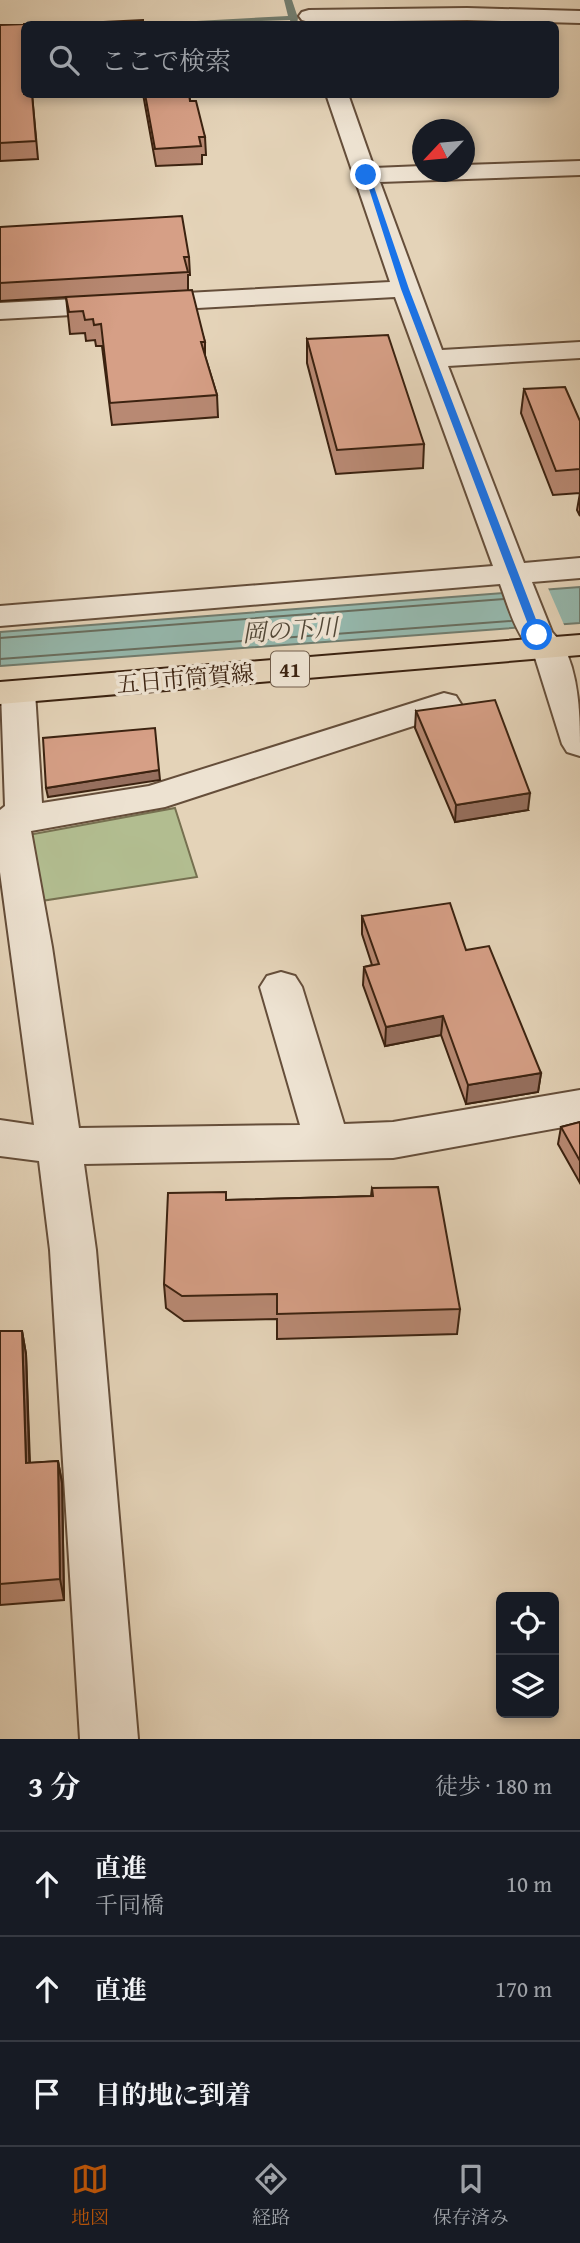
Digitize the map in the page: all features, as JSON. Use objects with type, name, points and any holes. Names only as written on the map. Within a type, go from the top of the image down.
[{"type":"main road","name":"五日市筒賀線","points":[[9,692],[556,643]]},
{"type":"street","points":[[308,14],[580,17]]},
{"type":"street","points":[[338,98],[405,289],[515,580],[556,643],[580,744]]},
{"type":"street","points":[[366,175],[580,168]]},
{"type":"street","points":[[0,311],[405,289]]},
{"type":"street","points":[[432,359],[580,350]]},
{"type":"street","points":[[0,615],[515,580],[580,568]]},
{"type":"street","points":[[5,823],[24,809],[9,692]]},
{"type":"street","points":[[5,823],[152,798],[444,704]]},
{"type":"street","points":[[5,823],[32,947],[51,1101],[74,1250],[85,1374],[109,1739]]},
{"type":"street","points":[[281,987],[327,1142]]},
{"type":"street","points":[[0,1138],[60,1146],[393,1140],[580,1107]]},
{"type":"green space","points":[[175,808],[197,877],[41,901],[28,835]]},
{"type":"water","name":"岡の下川","points":[[580,587],[580,623],[0,666],[0,632]]},
{"type":"pier","points":[[550,585],[548,588],[565,627],[521,630],[506,589]]},
{"type":"building","points":[[21,24],[21,98],[32,98],[36,141],[0,143],[0,25]]},
{"type":"building","points":[[146,98],[190,98],[190,101],[196,101],[205,137],[199,137],[201,146],[155,149]]},
{"type":"building","points":[[182,216],[189,257],[184,257],[188,272],[0,283],[0,227]]},
{"type":"building","points":[[192,290],[205,342],[201,342],[217,395],[110,403],[101,324],[94,325],[93,319],[85,320],[83,311],[69,312],[66,297]]},
{"type":"building","points":[[388,335],[424,444],[337,450],[307,339]]},
{"type":"building","points":[[565,387],[580,421],[580,469],[556,471],[524,389]]},
{"type":"building","points":[[495,700],[530,793],[456,805],[416,711]]},
{"type":"building","points":[[155,728],[159,770],[46,788],[43,738]]},
{"type":"building","points":[[450,903],[466,950],[489,946],[541,1073],[468,1085],[443,1016],[386,1027],[364,967],[379,964],[362,916]]},
{"type":"building","points":[[580,1122],[580,1161],[561,1127]]},
{"type":"building","points":[[438,1187],[460,1309],[277,1314],[277,1294],[182,1296],[164,1284],[168,1193],[226,1192],[226,1200],[373,1196],[372,1188]]},
{"type":"building","points":[[0,1331],[22,1331],[26,1463],[58,1461],[60,1579],[0,1584]]},
{"type":"waterway","points":[[288,0],[293,18]]},
{"type":"waterway","points":[[236,21],[293,18]]},
{"type":"route","points":[[366,175],[405,289],[537,635]]}]
